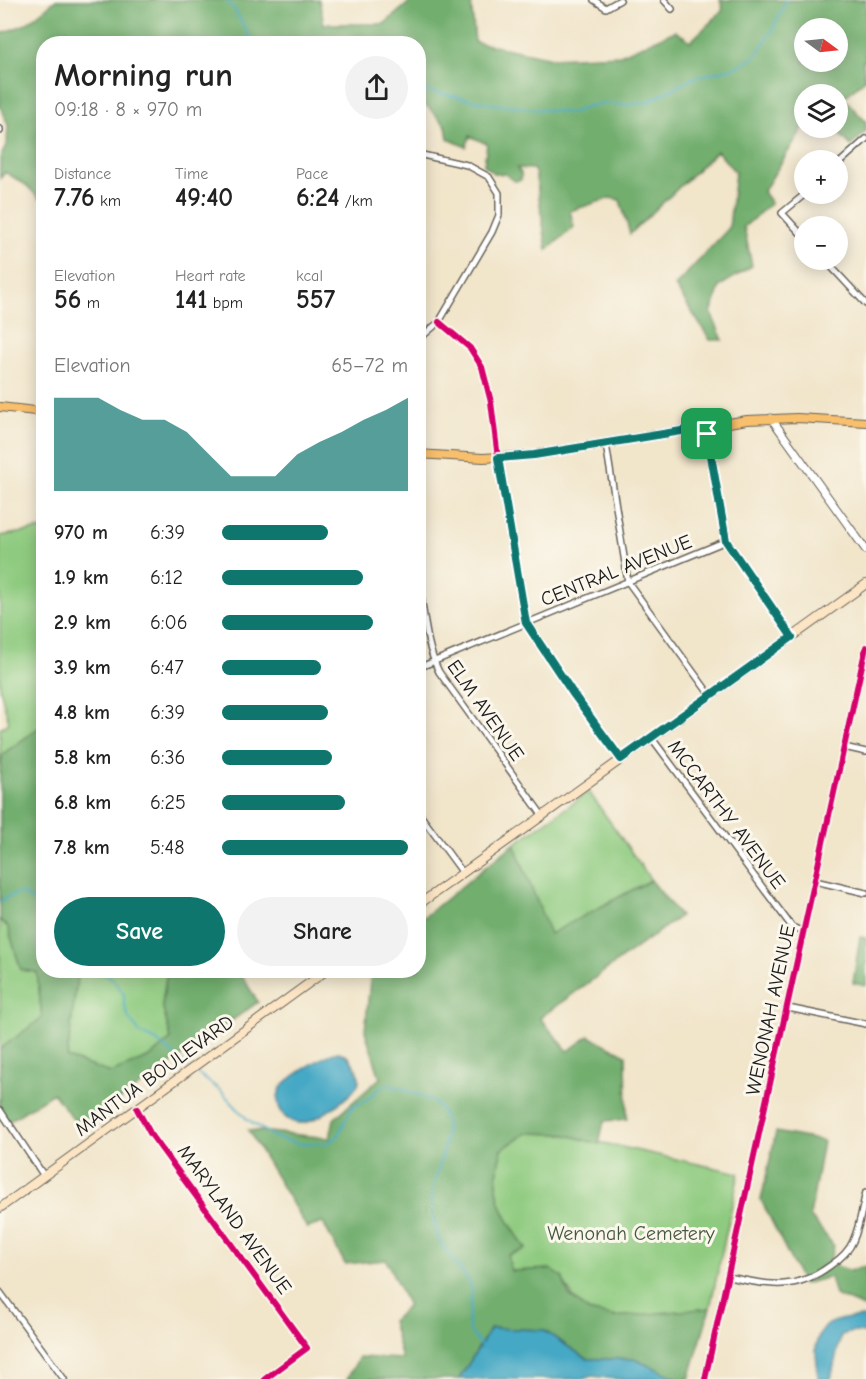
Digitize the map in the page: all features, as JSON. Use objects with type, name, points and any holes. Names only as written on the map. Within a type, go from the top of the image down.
[{"type":"main road","points":[[0,407],[36,411]]},
{"type":"main road","points":[[426,455],[464,458],[534,455],[771,418],[866,422]]},
{"type":"main road","points":[[426,899],[866,584]]},
{"type":"main road","name":"MANTUA BOULEVARD","points":[[0,1208],[316,978]]},
{"type":"street","points":[[594,0],[606,8],[620,0]]},
{"type":"street","points":[[664,0],[672,9]]},
{"type":"street","points":[[848,155],[866,139]]},
{"type":"street","points":[[426,156],[467,165],[489,177],[499,193],[499,215],[492,232],[439,322],[426,333]]},
{"type":"street","points":[[794,203],[782,213],[794,226]]},
{"type":"street","points":[[834,270],[866,304]]},
{"type":"street","points":[[439,322],[470,348],[482,367],[491,402],[498,458],[526,623],[574,695],[621,759]]},
{"type":"street","points":[[771,418],[866,550]]},
{"type":"street","points":[[706,427],[726,541],[792,637]]},
{"type":"street","points":[[606,444],[628,582],[710,695]]},
{"type":"street","name":"CENTRAL AVENUE","points":[[426,665],[726,541]]},
{"type":"street","name":"ELM AVENUE","points":[[426,620],[434,662],[439,672],[542,815]]},
{"type":"street","name":"WENONAH AVENUE","points":[[705,1379],[866,647]]},
{"type":"street","name":"MCCARTHY AVENUE","points":[[651,737],[792,927],[804,932]]},
{"type":"street","points":[[844,747],[866,752]]},
{"type":"street","points":[[426,823],[463,873]]},
{"type":"street","points":[[815,881],[866,893]]},
{"type":"street","points":[[788,1008],[866,1024]]},
{"type":"street","name":"MARYLAND AVENUE","points":[[137,1109],[150,1133],[307,1348],[265,1379]]},
{"type":"street","points":[[0,1110],[44,1176]]},
{"type":"street","points":[[729,1277],[797,1284],[818,1274],[837,1261],[852,1244],[866,1192]]},
{"type":"street","points":[[0,1292],[64,1379]]},
{"type":"green space","points":[[56,0],[319,0],[324,24],[384,24],[412,0],[471,0],[475,42],[552,58],[620,55],[675,31],[691,41],[723,10],[720,0],[866,0],[866,60],[863,61],[865,79],[848,94],[848,84],[794,84],[794,138],[797,138],[763,192],[771,203],[744,227],[752,266],[720,286],[711,313],[723,340],[710,340],[675,286],[729,228],[735,172],[717,151],[630,234],[620,200],[610,198],[570,211],[574,227],[547,250],[533,169],[517,168],[521,173],[521,180],[514,181],[505,174],[495,174],[484,165],[487,144],[470,136],[466,147],[448,139],[446,126],[426,106],[426,36],[36,36],[36,195],[26,185],[5,172],[0,179],[0,158],[7,144],[8,125],[0,106],[0,34],[26,24]]},
{"type":"green space","points":[[848,102],[866,122],[866,131],[851,146],[843,138],[848,138]]},
{"type":"green space","points":[[36,530],[36,730],[3,754],[0,768],[0,728],[9,723],[0,689],[0,536]]},
{"type":"green space","points":[[36,730],[36,972],[21,970],[8,927],[0,920],[0,768],[3,754]]},
{"type":"green space","points":[[589,792],[651,880],[550,935],[514,844]]},
{"type":"green space","points":[[514,844],[550,934],[651,880],[680,916],[540,1018],[568,1051],[589,1036],[626,1055],[627,1119],[604,1121],[599,1144],[563,1134],[527,1133],[502,1149],[498,1165],[497,1191],[504,1213],[526,1249],[508,1255],[511,1271],[550,1269],[562,1277],[569,1295],[588,1311],[616,1317],[710,1308],[689,1379],[679,1379],[634,1359],[587,1359],[543,1330],[491,1328],[459,1379],[347,1379],[359,1357],[402,1359],[392,1321],[408,1306],[386,1260],[345,1264],[323,1223],[307,1228],[248,1130],[330,1138],[334,1119],[380,1078],[365,1031],[370,978],[426,978],[426,915]]},
{"type":"green space","points":[[0,920],[8,927],[21,970],[36,972],[42,1019],[0,1049]]},
{"type":"green space","points":[[860,937],[866,938],[866,986],[853,983]]},
{"type":"green space","points":[[38,978],[77,978],[67,1058],[111,1073],[150,1057],[171,1039],[162,1005],[166,978],[243,978],[258,1002],[80,1128],[53,1093],[8,1122],[0,1109],[0,1049],[42,1018]]},
{"type":"green space","points":[[77,978],[166,978],[162,1005],[171,1039],[150,1057],[111,1073],[67,1058]]},
{"type":"green space","points":[[776,1132],[823,1141],[810,1216],[834,1246],[829,1263],[850,1271],[866,1266],[866,1308],[835,1295],[830,1277],[803,1284],[761,1200]]},
{"type":"green space","name":"Wenonah Cemetery","points":[[527,1133],[563,1134],[739,1173],[710,1308],[628,1316],[597,1314],[578,1303],[562,1277],[511,1271],[508,1255],[526,1249],[510,1224],[500,1202],[497,1191],[498,1165],[502,1149]]},
{"type":"water","points":[[339,1052],[349,1058],[358,1073],[359,1082],[355,1089],[333,1108],[309,1122],[290,1121],[279,1107],[281,1088],[308,1067]]},
{"type":"water","points":[[866,1317],[866,1333],[852,1332],[841,1335],[831,1379],[818,1379],[816,1350],[821,1332],[832,1322]]},
{"type":"water","points":[[491,1328],[543,1330],[587,1359],[634,1359],[679,1379],[616,1379],[592,1376],[583,1379],[459,1379]]},
{"type":"waterway","points":[[226,0],[249,36]]},
{"type":"waterway","points":[[426,91],[493,104],[571,113],[588,106],[605,103],[625,105],[645,103],[696,77],[733,68],[749,61],[773,29],[786,0]]},
{"type":"waterway","points":[[0,902],[7,897],[22,893],[36,904]]},
{"type":"waterway","points":[[112,978],[124,994],[124,1004],[129,1019],[141,1034],[155,1040],[189,1067]]},
{"type":"waterway","points":[[193,1070],[221,1091],[247,1119],[274,1137],[298,1144],[328,1143],[337,1137],[352,1107],[367,1100],[388,1084],[421,1096],[438,1106],[444,1115],[446,1137],[432,1194],[433,1215],[445,1250],[469,1284],[471,1290],[468,1318],[470,1330],[481,1345]]},
{"type":"cycle path","points":[[439,322],[470,348],[482,367],[491,402],[498,458],[526,623],[574,695],[621,759]]},
{"type":"cycle path","points":[[705,1379],[866,647]]},
{"type":"cycle path","points":[[137,1109],[150,1133],[307,1348],[265,1379]]},
{"type":"route","points":[[706,427],[707,434],[726,541],[792,637],[621,759],[574,695],[526,623],[498,458],[534,455],[706,427]]}]
